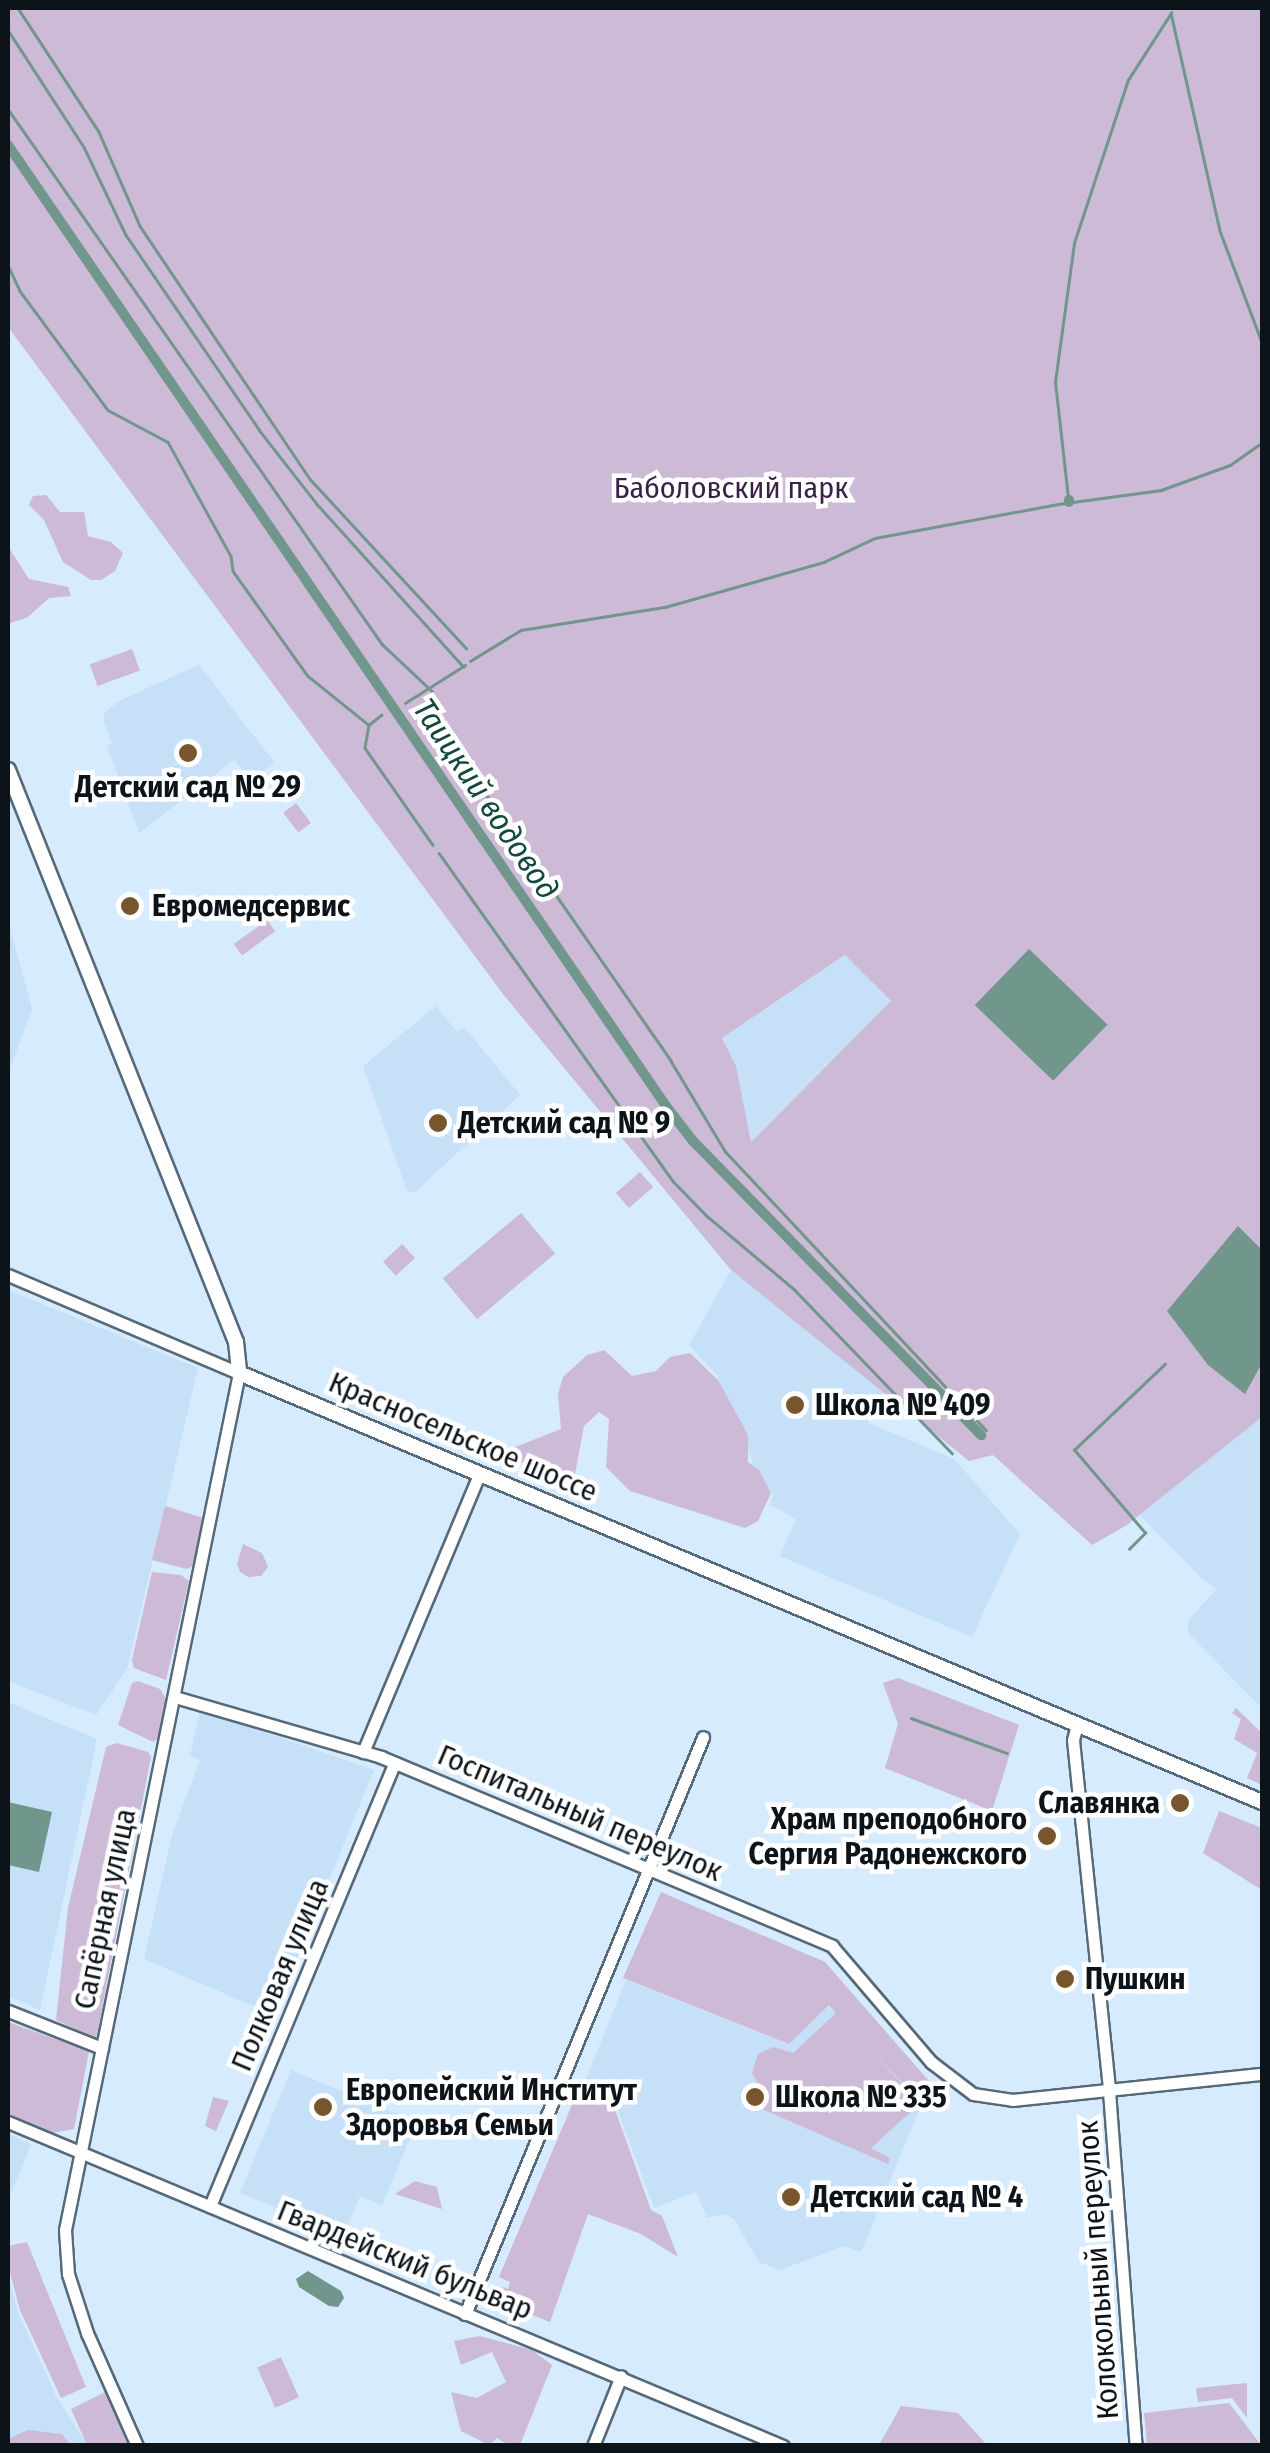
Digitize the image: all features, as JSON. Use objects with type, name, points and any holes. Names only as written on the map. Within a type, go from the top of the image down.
[{"type":"main road","points":[[8,770],[236,1342],[240,1373]]},
{"type":"main road","name":"Красносельское шоссе","points":[[240,1373],[1262,1802]]},
{"type":"street","points":[[8,1275],[240,1373]]},
{"type":"street","name":"Сапёрная улица","points":[[138,2446],[87,2333],[68,2274],[66,2230],[240,1373]]},
{"type":"street","points":[[363,1752],[479,1474]]},
{"type":"street","name":"Госпитальный переулок","points":[[175,1696],[394,1763],[832,1946],[931,2062],[973,2094],[1013,2100],[1262,2074]]},
{"type":"street","name":"Колокольный переулок","points":[[1078,1724],[1073,1740],[1108,2091],[1136,2446]]},
{"type":"street","points":[[465,2314],[703,1737]]},
{"type":"street","name":"Полковая улица","points":[[210,2206],[394,1763]]},
{"type":"street","points":[[8,2010],[102,2048]]},
{"type":"street","name":"Гвардейский бульвар","points":[[8,2122],[782,2446]]},
{"type":"street","points":[[592,2446],[621,2376]]},
{"type":"shaded area","name":"Детский сад № 29","points":[[199,665],[274,762],[252,780],[234,760],[139,833],[107,746],[112,743],[103,720],[105,712],[119,701]]},
{"type":"shaded area","points":[[8,920],[32,1009],[8,1074]]},
{"type":"shaded area","points":[[1029,949],[1107,1025],[1053,1081],[975,1005]]},
{"type":"shaded area","points":[[846,955],[891,1001],[751,1142],[736,1066],[722,1038]]},
{"type":"shaded area","name":"Детский сад № 9","points":[[436,1006],[456,1031],[465,1028],[520,1095],[414,1193],[407,1191],[363,1066]]},
{"type":"shaded area","points":[[1238,1226],[1262,1250],[1262,1363],[1245,1394],[1208,1365],[1167,1311]]},
{"type":"shaded area","points":[[731,1270],[886,1394],[868,1423],[954,1459],[1020,1534],[972,1637],[780,1556],[796,1519],[770,1505],[773,1494],[758,1480],[742,1430],[709,1416],[718,1376],[689,1345]]},
{"type":"shaded area","points":[[8,1290],[198,1368],[127,1669],[96,1715],[8,1681]]},
{"type":"shaded area","points":[[1262,1417],[1262,1708],[1188,1633],[1189,1619],[1217,1589],[1201,1578],[1140,1515]]},
{"type":"shaded area","points":[[8,1702],[97,1739],[40,2010],[8,1996]]},
{"type":"shaded area","points":[[200,1710],[374,1770],[274,2015],[144,1959],[172,1835],[200,1760],[190,1756]]},
{"type":"shaded area","points":[[8,1802],[52,1812],[39,1872],[8,1865]]},
{"type":"shaded area","name":"Школа № 335","points":[[626,1980],[788,2044],[829,2005],[922,2103],[861,2252],[844,2246],[780,2270],[759,2262],[734,2219],[724,2214],[707,2218],[696,2192],[654,2208],[616,2106],[581,2091]]},
{"type":"shaded area","points":[[291,2070],[417,2122],[382,2205],[360,2196],[343,2236],[240,2193]]},
{"type":"shaded area","points":[[8,2134],[31,2144],[8,2201]]},
{"type":"shaded area","points":[[308,2271],[341,2291],[344,2298],[338,2307],[329,2306],[299,2287],[296,2279]]},
{"type":"shaded area","points":[[8,2273],[18,2312],[56,2396],[87,2445],[8,2445]]},
{"type":"green space","name":"Баболовский парк","points":[[8,8],[1262,8],[1262,1417],[1127,1525],[1092,1545],[993,1455],[969,1461],[731,1270],[503,994],[8,327]],"holes":[[[845,955],[891,1001],[751,1142],[736,1066],[722,1038]]]},
{"type":"green space","points":[[46,495],[60,512],[84,512],[88,536],[111,542],[123,553],[115,571],[101,580],[91,580],[63,562],[44,520],[29,505],[33,496]]},
{"type":"green space","points":[[8,546],[29,579],[68,587],[71,596],[49,598],[28,617],[8,624]]},
{"type":"green space","points":[[132,649],[140,671],[98,686],[90,664]]},
{"type":"green space","points":[[296,803],[311,823],[298,833],[283,813]]},
{"type":"green space","points":[[267,920],[275,931],[242,955],[234,944]]},
{"type":"green space","points":[[640,1172],[653,1187],[629,1208],[616,1193]]},
{"type":"green space","points":[[521,1213],[555,1254],[477,1319],[443,1279]]},
{"type":"green space","points":[[402,1244],[415,1258],[396,1276],[383,1262]]},
{"type":"green space","points":[[604,1350],[632,1376],[656,1371],[670,1357],[690,1353],[718,1380],[748,1435],[748,1462],[759,1470],[771,1493],[758,1521],[745,1528],[630,1491],[606,1467],[609,1419],[599,1412],[584,1426],[574,1479],[564,1480],[515,1460],[513,1448],[561,1429],[558,1394],[563,1377],[587,1355]]},
{"type":"green space","points":[[165,1506],[203,1518],[193,1566],[187,1569],[152,1560]]},
{"type":"green space","points":[[243,1544],[262,1553],[268,1567],[261,1576],[248,1577],[240,1572],[237,1564]]},
{"type":"green space","points":[[152,1572],[181,1575],[189,1581],[166,1680],[134,1668],[132,1660]]},
{"type":"green space","points":[[898,1678],[1019,1725],[992,1811],[885,1768],[898,1724],[883,1683]]},
{"type":"green space","points":[[138,1681],[160,1689],[166,1699],[160,1738],[153,1742],[118,1725],[132,1683]]},
{"type":"green space","points":[[1236,1708],[1262,1733],[1262,1785],[1247,1778],[1257,1753],[1234,1739],[1241,1719],[1232,1713]]},
{"type":"green space","points":[[117,1743],[148,1752],[151,1757],[96,2039],[56,2020],[68,1908],[106,1747]]},
{"type":"green space","points":[[1219,1811],[1262,1828],[1262,1890],[1203,1853]]},
{"type":"green space","points":[[661,1892],[825,1962],[936,2089],[927,2108],[866,2045],[920,2103],[871,2148],[890,2158],[888,2164],[753,2105],[760,2088],[752,2073],[758,2054],[773,2047],[793,2053],[836,2013],[829,2005],[789,2044],[623,1978]]},
{"type":"green space","points":[[8,2022],[89,2051],[74,2129],[52,2133],[8,2114]]},
{"type":"green space","points":[[577,2093],[614,2107],[651,2210],[662,2216],[678,2257],[641,2234],[588,2214],[550,2322],[490,2298],[495,2285],[508,2289],[510,2282],[499,2277]]},
{"type":"green space","points":[[213,2097],[229,2101],[216,2131],[205,2126]]},
{"type":"green space","points":[[415,2181],[437,2187],[442,2209],[395,2194]]},
{"type":"green space","points":[[27,2242],[86,2387],[61,2398],[20,2310],[8,2265],[8,2246]]},
{"type":"green space","points":[[480,2336],[532,2350],[552,2365],[520,2445],[508,2445],[497,2438],[489,2445],[461,2431],[451,2392],[477,2398],[506,2382],[492,2352],[461,2365],[454,2341]]},
{"type":"green space","points":[[281,2357],[299,2397],[275,2408],[257,2368]]},
{"type":"green space","points":[[1247,2383],[1247,2418],[1232,2398],[1198,2402],[1196,2388]]},
{"type":"green space","points":[[105,2392],[128,2445],[87,2445],[71,2409]]},
{"type":"green space","points":[[1229,2403],[1261,2445],[1147,2445],[1144,2413]]},
{"type":"green space","points":[[901,2406],[958,2413],[987,2445],[879,2445]]},
{"type":"green space","points":[[28,2430],[62,2434],[70,2445],[8,2445],[8,2439]]},
{"type":"waterway","points":[[18,8],[99,132],[140,226],[311,480],[466,648]]},
{"type":"waterway","points":[[1068,498],[1055,382],[1074,243],[1128,80],[1171,13],[1220,231],[1262,342]]},
{"type":"waterway","points":[[8,30],[84,147],[126,235],[260,431],[317,504],[464,667]]},
{"type":"waterway","points":[[8,109],[382,644],[432,691]]},
{"type":"waterway","name":"Таицкий водовод","points":[[8,145],[666,1106],[693,1141],[981,1435]]},
{"type":"waterway","points":[[8,265],[20,291],[108,410],[168,442],[231,556],[233,571],[308,676],[369,725]]},
{"type":"waterway","points":[[470,661],[521,630],[665,607],[824,562],[875,538],[1058,504],[1161,490],[1230,465],[1262,443]]},
{"type":"waterway","points":[[405,703],[465,665]]},
{"type":"waterway","points":[[436,699],[438,720],[449,741],[671,1061],[725,1151],[986,1430]]},
{"type":"waterway","points":[[382,715],[369,725],[365,748],[433,845]]},
{"type":"waterway","points":[[439,853],[674,1182],[707,1216],[794,1289],[952,1453]]},
{"type":"waterway","points":[[1129,1549],[1145,1533],[1074,1450],[1165,1364]]},
{"type":"waterway","points":[[911,1718],[1007,1753]]},
{"type":"place","name":"Детский сад № 29","points":[[188,753]]},
{"type":"place","name":"Евромедсервис","points":[[130,906]]},
{"type":"place","name":"Детский сад № 9","points":[[438,1123]]},
{"type":"place","name":"Школа № 409","points":[[795,1405]]},
{"type":"place","name":"Славянка","points":[[1180,1803]]},
{"type":"place","name":"Храм преподобного Сергия Радонежского","points":[[1047,1836]]},
{"type":"place","name":"Пушкин","points":[[1065,1979]]},
{"type":"place","name":"Школа № 335","points":[[755,2097]]},
{"type":"place","name":"Европейский Институт Здоровья Семьи","points":[[323,2107]]},
{"type":"place","name":"Детский сад № 4","points":[[791,2197]]}]
